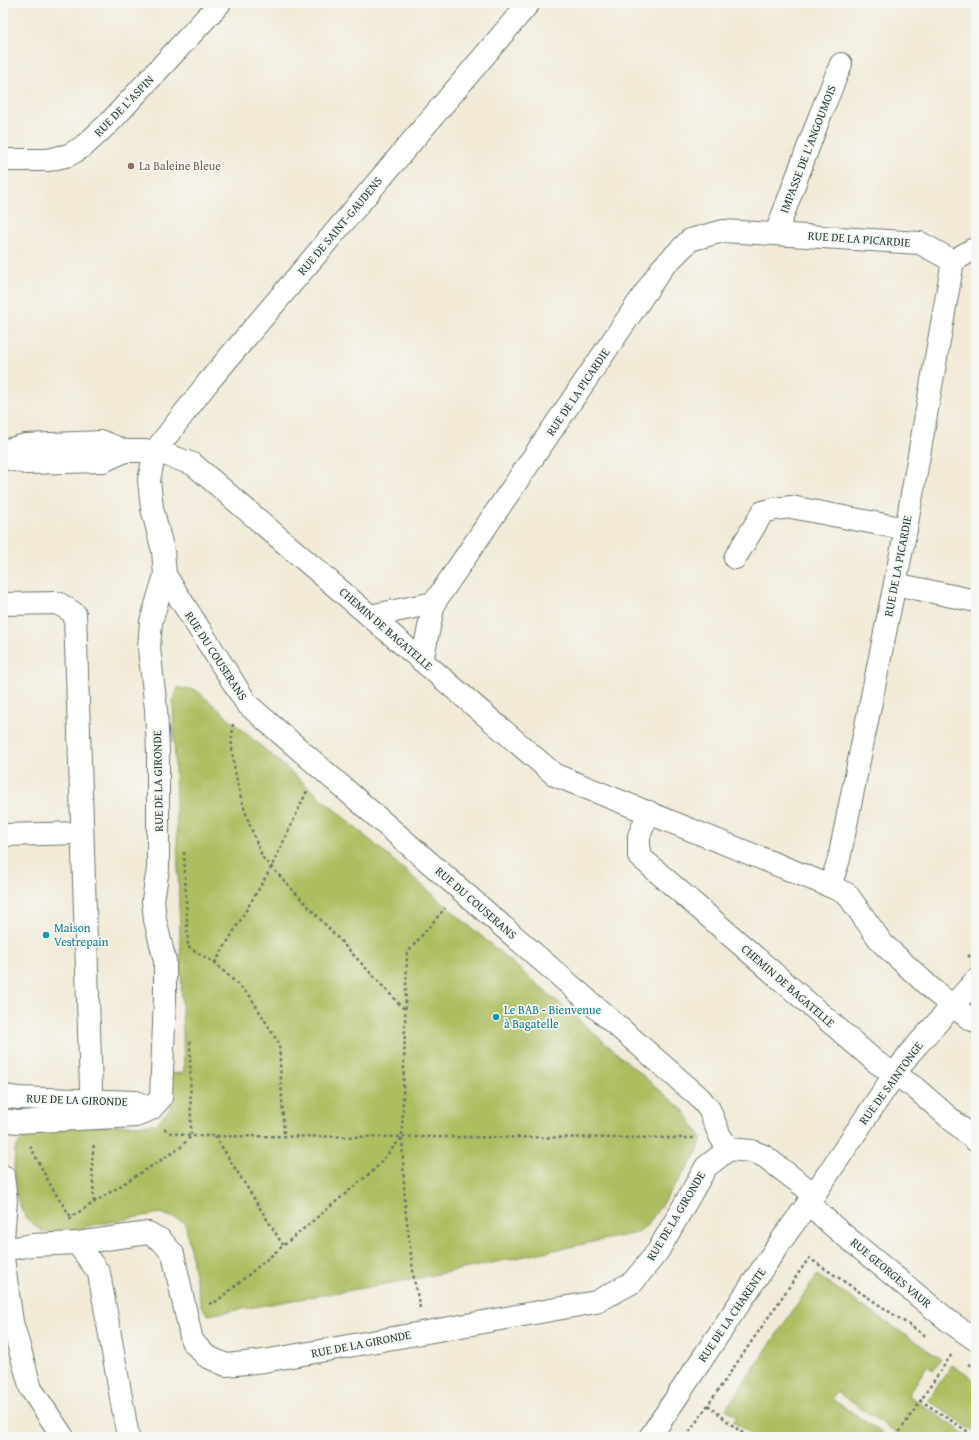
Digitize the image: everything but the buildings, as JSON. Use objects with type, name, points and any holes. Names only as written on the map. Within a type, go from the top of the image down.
[{"type":"street","name":"RUE DE L'ASPIN","points":[[3,160],[48,160],[69,155],[84,146],[111,121],[220,3]]},
{"type":"street","name":"RUE DE SAINT-GAUDENS","points":[[155,451],[214,375],[529,3]]},
{"type":"street","name":"IMPASSE DE L'ANGOUMOIS","points":[[776,233],[841,64]]},
{"type":"street","name":"RUE DE LA PICARDIE","points":[[422,661],[434,603],[662,268],[690,240],[723,231],[776,233],[920,243],[953,260],[906,529],[839,859],[830,886]]},
{"type":"street","points":[[953,260],[976,249]]},
{"type":"street","name":"CHEMIN DE BAGATELLE","points":[[3,451],[24,444],[103,442],[125,451],[155,451],[193,464],[555,775],[649,812],[847,894],[882,943],[935,992],[970,1019],[976,1021]]},
{"type":"street","name":"CHEMIN DE BAGATELLE","points":[[3,457],[26,463],[103,461],[125,451]]},
{"type":"street","name":"RUE DE LA GIRONDE","points":[[11,1121],[92,1110],[136,1102],[150,1109],[161,1098],[165,962],[155,920],[153,900],[158,870],[158,752],[156,709],[149,648],[151,622],[165,575],[163,551],[152,508],[149,480],[155,451]]},
{"type":"street","points":[[735,558],[764,512],[775,509],[791,507],[906,529]]},
{"type":"street","name":"RUE DU COUSERANS","points":[[165,575],[247,704],[699,1097],[710,1109],[725,1142]]},
{"type":"street","points":[[895,584],[976,601]]},
{"type":"street","points":[[3,604],[58,603],[75,614],[92,1110]]},
{"type":"street","points":[[370,616],[434,603]]},
{"type":"street","name":"CHEMIN DE BAGATELLE","points":[[649,812],[639,836],[639,856],[876,1062],[914,1087],[976,1141]]},
{"type":"street","points":[[3,835],[82,833]]},
{"type":"street","name":"RUE DE SAINTONGE","points":[[811,1199],[909,1054],[976,980]]},
{"type":"street","name":"RUE DE LA GIRONDE","points":[[3,1096],[92,1110]]},
{"type":"street","name":"RUE DE LA GIRONDE","points":[[3,1250],[32,1245],[77,1243],[148,1233],[161,1240],[173,1254],[192,1340],[206,1356],[226,1365],[264,1361],[596,1302],[633,1282],[658,1251],[706,1167],[725,1142]]},
{"type":"street","points":[[725,1142],[764,1156],[811,1199]]},
{"type":"street","points":[[3,1176],[6,1200],[3,1239]]},
{"type":"street","name":"RUE GEORGES VAUR","points":[[811,1199],[817,1211],[950,1322],[976,1340]]},
{"type":"street","name":"RUE DE LA CHARENTE","points":[[650,1437],[781,1241],[811,1199]]},
{"type":"street","points":[[77,1243],[99,1273],[128,1437]]},
{"type":"street","points":[[3,1258],[4,1286],[12,1322],[32,1389],[64,1437]]},
{"type":"path","points":[[247,704],[233,722],[232,747],[236,779],[251,829],[263,858],[406,1010]]},
{"type":"path","points":[[216,963],[271,868],[309,787],[322,769]]},
{"type":"path","points":[[424,1332],[414,1279],[405,1206],[402,1137],[407,953],[461,890]]},
{"type":"path","points":[[188,947],[216,963],[250,996],[279,1044],[284,1136]]},
{"type":"path","points":[[150,1109],[156,1124],[171,1133],[191,1136],[702,1138],[725,1142]]},
{"type":"path","points":[[92,1110],[96,1130],[92,1162],[94,1202]]},
{"type":"path","points":[[11,1121],[22,1131],[52,1188],[71,1217]]},
{"type":"path","points":[[215,1136],[283,1245]]},
{"type":"path","points":[[185,1310],[217,1301],[375,1169],[402,1137]]},
{"type":"path","points":[[686,1437],[809,1258],[932,1340]]},
{"type":"path","points":[[896,1437],[952,1354],[958,1358]]},
{"type":"path","points":[[964,1361],[976,1369]]},
{"type":"path","points":[[920,1400],[976,1437]]},
{"type":"path","points":[[708,1405],[748,1437]]},
{"type":"green space","points":[[178,688],[196,690],[684,1111],[702,1138],[695,1157],[648,1224],[637,1233],[414,1279],[208,1315],[201,1306],[185,1222],[160,1213],[83,1227],[84,1234],[65,1236],[42,1231],[25,1217],[13,1188],[15,1149],[30,1128],[156,1124],[171,1107],[170,1074],[184,1073],[173,702]]},
{"type":"green space","points":[[817,1275],[941,1359],[933,1370],[927,1366],[908,1395],[970,1437],[903,1437],[837,1392],[832,1399],[888,1437],[755,1437],[733,1422],[737,1417],[726,1409]]},
{"type":"green space","points":[[952,1365],[976,1381],[976,1433],[928,1400]]},
{"type":"place","name":"La Baleine Bleue","points":[[131,166]]},
{"type":"place","name":"Maison Vestrepain","points":[[46,935]]},
{"type":"place","name":"Le BAB - Bienvenue à Bagatelle","points":[[496,1017]]}]
